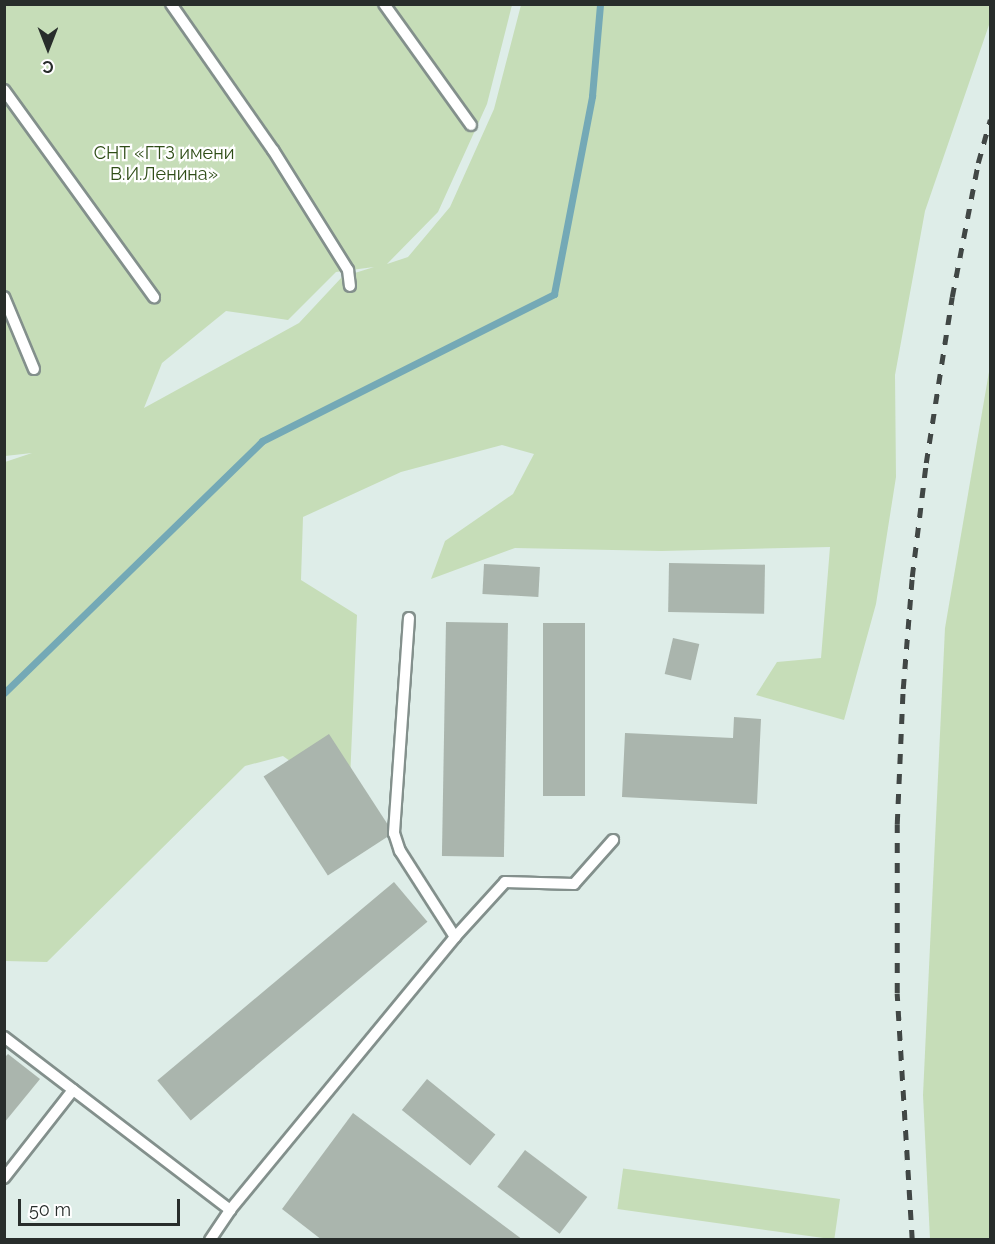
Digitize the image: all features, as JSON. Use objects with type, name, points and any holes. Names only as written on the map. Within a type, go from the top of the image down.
[{"type":"lane","points":[[171,4],[279,160],[348,270],[350,286]]},
{"type":"lane","points":[[384,4],[471,125]]},
{"type":"lane","points":[[4,90],[154,297]]},
{"type":"lane","points":[[4,297],[34,369]]},
{"type":"lane","points":[[410,618],[394,833],[400,851],[455,937]]},
{"type":"lane","points":[[210,1239],[230,1210],[455,937],[505,882],[574,884],[612,840]]},
{"type":"lane","points":[[4,1037],[230,1210]]},
{"type":"lane","points":[[4,1178],[73,1090]]},
{"type":"green space","name":"СНТ «ГТЗ имени В.И.Ленина»","points":[[5,5],[512,5],[487,104],[438,212],[387,264],[408,257],[450,207],[494,109],[521,5],[990,5],[990,22],[925,211],[895,375],[896,477],[876,604],[844,720],[756,695],[777,662],[821,658],[830,547],[662,551],[515,548],[431,579],[445,541],[513,494],[534,454],[502,445],[401,472],[303,517],[301,580],[357,615],[349,804],[283,756],[245,766],[47,962],[5,961],[5,462],[32,453],[5,456]],"holes":[[[374,267],[342,277],[299,323],[144,408],[162,363],[226,311],[288,320],[336,272]]]},
{"type":"green space","points":[[990,366],[990,1239],[930,1239],[923,1095],[945,628]]},
{"type":"green space","points":[[623,1169],[840,1199],[834,1240],[617,1209]]},
{"type":"building","points":[[669,563],[765,565],[764,614],[668,612]]},
{"type":"building","points":[[484,564],[540,567],[538,597],[482,594]]},
{"type":"building","points":[[446,622],[508,623],[504,857],[442,856]]},
{"type":"building","points":[[543,623],[585,623],[585,796],[543,796]]},
{"type":"building","points":[[673,638],[699,644],[691,680],[665,674]]},
{"type":"building","points":[[734,717],[761,719],[757,804],[622,797],[625,733],[733,738]]},
{"type":"building","points":[[329,734],[393,833],[328,875],[264,776]]},
{"type":"building","points":[[394,882],[427,922],[191,1120],[157,1081]]},
{"type":"building","points":[[8,1054],[40,1079],[4,1123],[4,1058]]},
{"type":"building","points":[[427,1079],[495,1134],[470,1165],[402,1110]]},
{"type":"building","points":[[353,1113],[523,1240],[322,1240],[282,1209]]},
{"type":"building","points":[[525,1150],[587,1197],[560,1234],[497,1187]]},
{"type":"waterway","points":[[4,693],[262,441],[554,294],[592,96],[600,4]]},
{"type":"railway","points":[[912,1240],[897,993],[897,824],[903,689],[912,577],[926,463],[952,297],[978,163],[990,120]]}]
